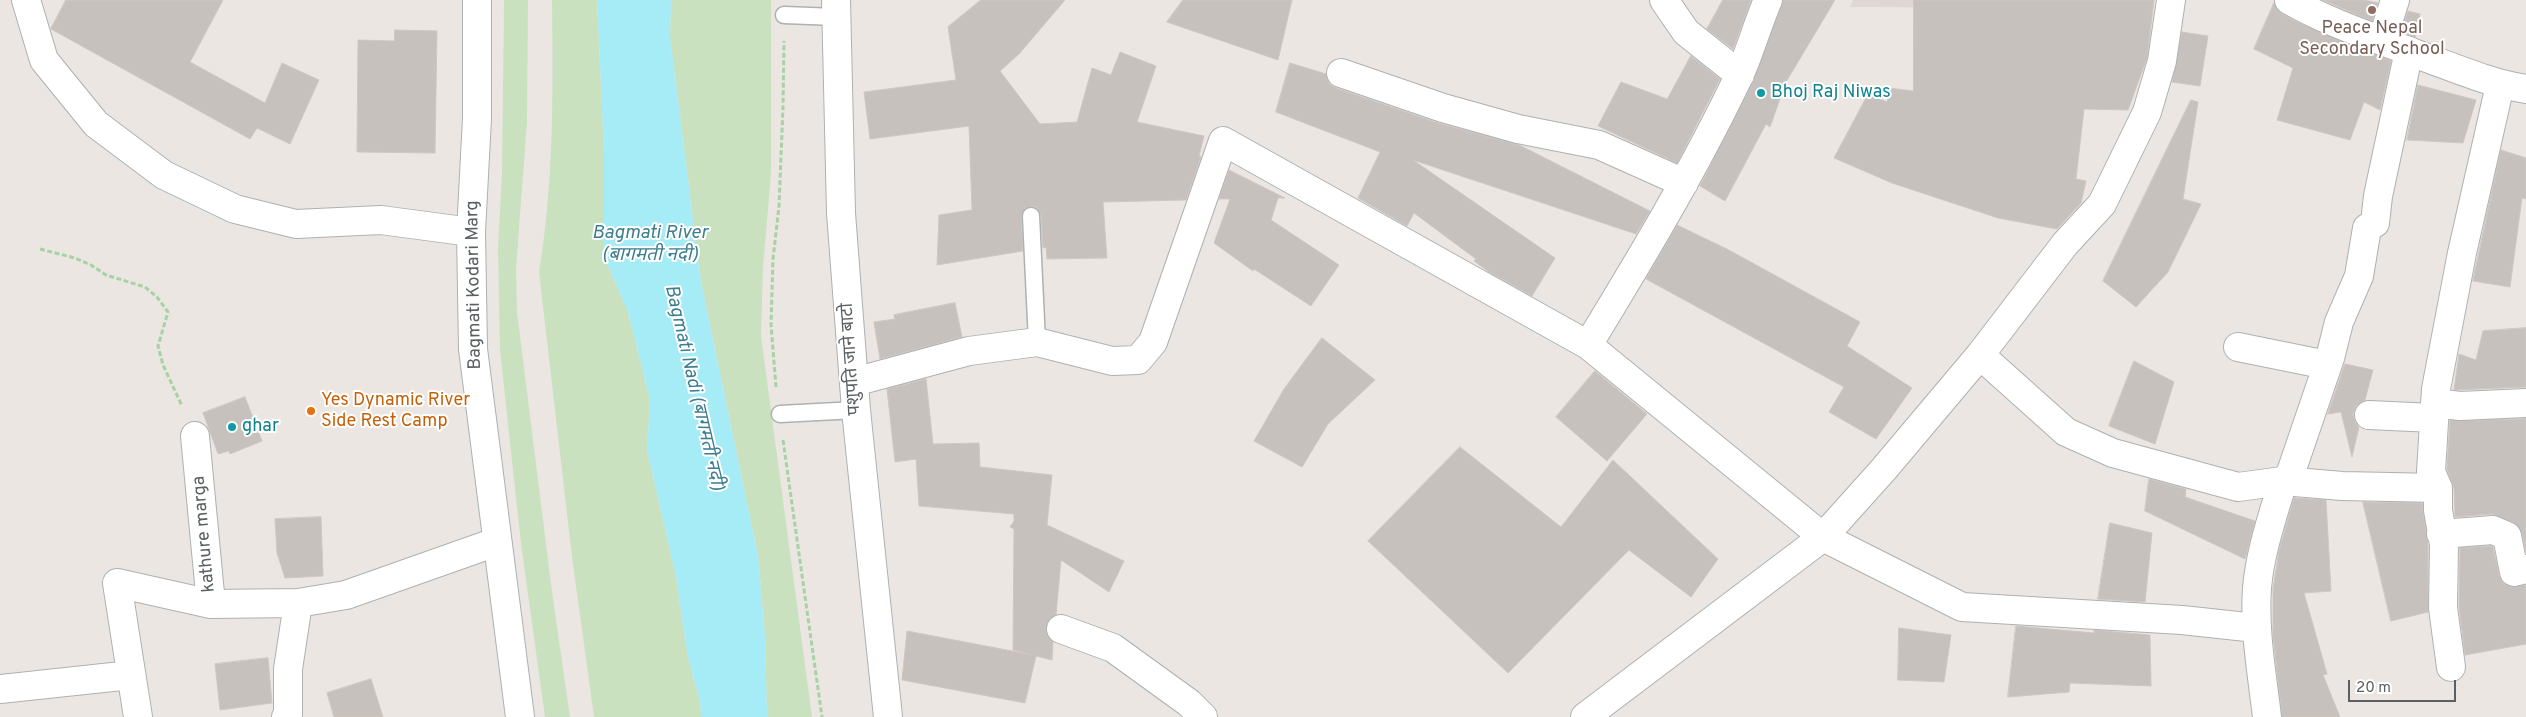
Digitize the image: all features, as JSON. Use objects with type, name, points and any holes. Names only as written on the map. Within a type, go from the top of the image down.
[{"type":"street","points":[[26,0],[44,60],[96,124],[164,175],[235,209],[296,224],[381,220],[472,232]]},
{"type":"street","name":"Bagmati Kodari Marg","points":[[477,0],[477,118],[472,232],[472,348],[520,717]]},
{"type":"street","points":[[1664,0],[1686,32],[1740,75]]},
{"type":"street","points":[[1588,345],[1658,230],[1684,183],[1740,75],[1768,0]]},
{"type":"street","points":[[1586,717],[1823,537],[1884,470],[1980,355],[2065,244],[2102,204],[2147,112],[2162,61],[2171,0]]},
{"type":"street","points":[[2289,0],[2318,17],[2513,87],[2462,253],[2436,389],[2431,472],[2438,488],[2441,534],[2444,545],[2443,608],[2451,668]]},
{"type":"street","points":[[2382,41],[2395,0]]},
{"type":"street","name":"पशुपति जाने बाटो","points":[[836,9],[840,213],[856,410],[888,717]]},
{"type":"street","points":[[2267,717],[2256,628],[2257,586],[2263,554],[2283,480],[2290,475],[2327,365],[2339,322],[2359,276],[2367,228],[2375,223],[2378,196],[2409,51]]},
{"type":"street","points":[[1341,73],[1443,108],[1518,129],[1599,145],[1684,183]]},
{"type":"street","points":[[854,382],[969,351],[1037,342],[1112,361],[1138,360],[1153,342],[1223,141],[1588,345],[1823,537],[1962,607],[2182,620],[2256,628]]},
{"type":"street","points":[[2238,347],[2327,365]]},
{"type":"street","points":[[1980,355],[2066,432],[2113,453],[2238,486],[2283,480],[2357,487],[2438,488]]},
{"type":"street","points":[[2369,415],[2435,410],[2460,406],[2526,403]]},
{"type":"street","name":"kathure marga","points":[[195,436],[211,604],[298,603],[346,595],[496,542]]},
{"type":"street","points":[[2441,534],[2493,530],[2507,536],[2514,572],[2526,570]]},
{"type":"street","points":[[138,717],[117,583],[211,604]]},
{"type":"street","points":[[286,717],[288,714],[288,669],[298,603]]},
{"type":"street","points":[[1061,629],[1113,648],[1189,703],[1203,717]]},
{"type":"street","points":[[0,689],[131,675]]},
{"type":"lane","points":[[464,0],[477,0]]},
{"type":"lane","points":[[784,15],[836,9]]},
{"type":"lane","points":[[1031,216],[1037,342]]},
{"type":"lane","points":[[780,414],[856,410]]},
{"type":"path","points":[[784,15],[783,107],[779,206],[773,259],[772,324],[780,414],[822,717]]},
{"type":"path","points":[[40,249],[91,265],[106,275],[144,287],[157,297],[168,312],[158,346],[163,365],[195,436]]},
{"type":"shaded area","points":[[1853,0],[2097,0],[2097,8],[1850,7]]},
{"type":"green space","points":[[504,0],[528,0],[527,122],[516,269],[517,312],[552,592],[570,717],[545,717],[521,544],[500,350],[498,248],[502,172]]},
{"type":"green space","points":[[552,0],[597,0],[604,151],[604,256],[628,312],[650,400],[647,450],[676,577],[688,658],[700,701],[701,717],[594,717],[572,557],[539,272],[544,238],[552,136]]},
{"type":"green space","points":[[671,0],[771,0],[771,173],[763,268],[761,336],[812,717],[767,717],[765,636],[758,556],[701,282],[670,37]]},
{"type":"water","name":"Bagmati River (बागमती नदी)","points":[[597,0],[671,0],[670,37],[701,282],[758,556],[765,636],[767,717],[701,717],[700,701],[688,658],[676,577],[647,450],[650,400],[628,312],[604,256],[604,151]]},
{"type":"building","points":[[66,0],[223,0],[190,62],[265,103],[282,63],[319,80],[290,144],[257,128],[250,139],[51,29]]},
{"type":"building","points":[[981,0],[1065,0],[1019,54],[1000,71],[1040,124],[1077,122],[1092,68],[1111,75],[1120,52],[1156,66],[1137,122],[1204,136],[1199,156],[1201,157],[1186,200],[1103,202],[1107,258],[1047,259],[1046,247],[1043,248],[1041,215],[1036,207],[1031,206],[1025,208],[1021,216],[1023,251],[937,265],[939,215],[972,210],[969,126],[870,139],[864,92],[956,80],[948,27]]},
{"type":"building","points":[[1183,0],[1292,0],[1278,60],[1167,22]]},
{"type":"building","points":[[1723,0],[1751,0],[1733,49],[1707,29]]},
{"type":"building","points":[[1783,0],[1835,0],[1786,82],[1770,127],[1766,124],[1725,201],[1700,186],[1752,84]]},
{"type":"building","points":[[1914,0],[2154,0],[2147,58],[2128,110],[2084,109],[2076,179],[2086,181],[2081,203],[2057,229],[1998,218],[1892,183],[1834,158],[1868,94],[1887,102],[1889,88],[1913,91]]},
{"type":"building","points":[[2323,0],[2364,0],[2378,3],[2372,21]]},
{"type":"building","points":[[2274,3],[2281,13],[2297,22],[2391,61],[2380,110],[2364,102],[2350,140],[2277,120],[2293,68],[2254,49]]},
{"type":"building","points":[[2408,11],[2420,14],[2415,37],[2401,32]]},
{"type":"building","points":[[395,30],[437,31],[435,153],[357,152],[358,40],[394,41]]},
{"type":"building","points":[[2182,32],[2208,36],[2200,86],[2172,82]]},
{"type":"building","points":[[1691,56],[1720,79],[1677,163],[1598,126],[1621,82],[1667,99]]},
{"type":"building","points":[[1290,63],[1326,74],[1329,83],[1336,88],[1438,123],[1519,145],[1650,211],[1636,234],[1413,160],[1555,258],[1532,296],[1489,272],[1474,261],[1476,259],[1414,213],[1407,226],[1358,198],[1380,152],[1276,112]]},
{"type":"building","points":[[2418,85],[2476,100],[2463,143],[2407,140]]},
{"type":"building","points":[[2191,100],[2198,102],[2183,199],[2201,204],[2168,272],[2136,307],[2103,281]]},
{"type":"building","points":[[2501,150],[2526,158],[2526,199],[2522,198],[2510,287],[2473,281]]},
{"type":"building","points":[[1229,170],[1285,198],[1278,198],[1271,220],[1339,265],[1311,306],[1254,269],[1253,271],[1214,243],[1230,199],[1219,199]]},
{"type":"building","points":[[1677,225],[1727,249],[1860,322],[1847,346],[1912,388],[1876,439],[1829,412],[1844,387],[1646,279]]},
{"type":"building","points":[[955,303],[962,337],[880,359],[874,322],[895,319],[894,315]]},
{"type":"building","points":[[2526,328],[2526,387],[2454,390],[2459,354],[2476,360],[2483,331]]},
{"type":"building","points":[[1322,338],[1375,380],[1328,424],[1302,467],[1254,441],[1284,389]]},
{"type":"building","points":[[2134,361],[2174,382],[2155,444],[2109,426]]},
{"type":"building","points":[[2345,364],[2373,370],[2365,400],[2356,406],[2353,414],[2355,422],[2359,427],[2352,457],[2341,412],[2328,414]]},
{"type":"building","points":[[1595,371],[1647,414],[1607,461],[1556,417]]},
{"type":"building","points":[[926,379],[933,444],[979,443],[980,467],[1052,475],[1047,525],[1124,561],[1109,592],[1061,560],[1056,615],[1047,623],[1046,631],[1053,642],[1052,660],[1036,656],[1025,703],[902,680],[907,631],[1033,655],[1013,650],[1014,529],[1010,527],[1014,521],[1014,514],[919,506],[916,459],[895,462],[887,389]]},
{"type":"building","name":"ghar","points":[[245,397],[262,441],[230,454],[229,451],[218,454],[203,413]]},
{"type":"building","points":[[2526,419],[2526,552],[2522,533],[2513,522],[2492,514],[2455,517],[2454,488],[2447,469],[2450,421]]},
{"type":"building","points":[[1460,447],[1561,527],[1613,460],[1718,559],[1691,597],[1629,550],[1508,673],[1368,541]]},
{"type":"building","points":[[2149,479],[2186,489],[2185,497],[2255,521],[2245,559],[2145,511]]},
{"type":"building","points":[[2294,498],[2326,500],[2331,591],[2304,593],[2327,674],[2323,675],[2340,717],[2282,717],[2273,635],[2273,589],[2279,551]]},
{"type":"building","points":[[2363,502],[2422,503],[2428,546],[2428,612],[2391,621]]},
{"type":"building","points":[[321,517],[323,576],[285,578],[277,553],[275,519]]},
{"type":"building","points":[[2110,523],[2152,533],[2145,602],[2098,599]]},
{"type":"building","points":[[2493,547],[2499,575],[2503,583],[2510,587],[2526,585],[2526,644],[2465,655],[2459,607],[2460,548]]},
{"type":"building","points":[[2016,626],[2094,633],[2094,630],[2150,635],[2151,686],[2070,683],[2069,692],[2008,697]]},
{"type":"building","points":[[1899,628],[1951,635],[1944,682],[1898,680]]},
{"type":"building","points":[[268,658],[272,703],[220,710],[215,664]]},
{"type":"building","points":[[371,679],[383,717],[334,717],[327,693]]},
{"type":"place","name":"Peace Nepal Secondary School","points":[[2372,10]]},
{"type":"place","name":"Bhoj Raj Niwas","points":[[1761,93]]},
{"type":"place","name":"Yes Dynamic River Side Rest Camp","points":[[311,411]]},
{"type":"place","name":"ghar","points":[[232,427]]},
{"type":"water label","name":"Bagmati Nadi (बागमती नदी)","points":[[693,388]]}]
